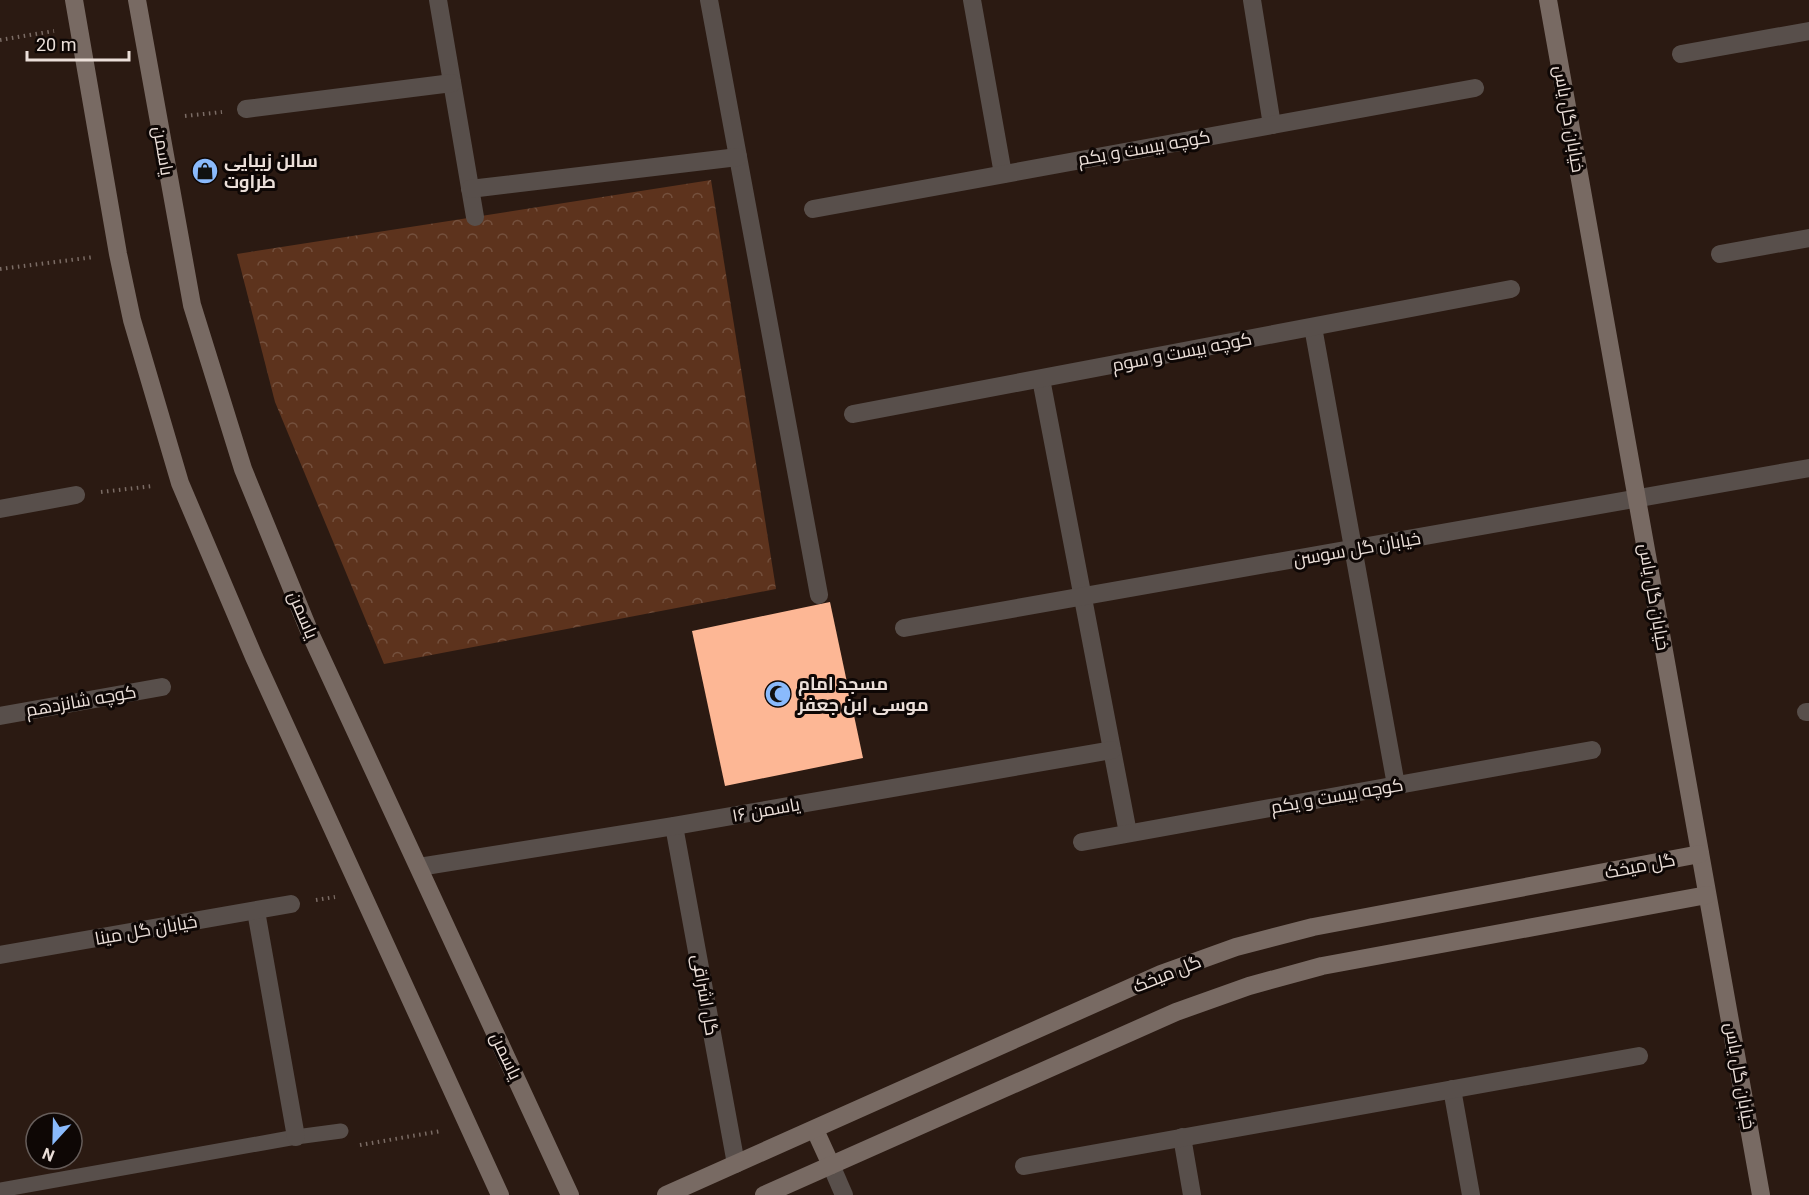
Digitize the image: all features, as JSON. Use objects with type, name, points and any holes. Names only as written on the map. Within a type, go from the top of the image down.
[{"type":"street","points":[[74,0],[118,254],[132,320],[180,483],[254,657],[500,1195]]},
{"type":"street","name":"یاسمن","points":[[136,0],[192,305],[243,469],[310,633],[570,1195]]},
{"type":"street","points":[[438,0],[475,217]]},
{"type":"street","points":[[709,0],[819,595]]},
{"type":"street","points":[[972,0],[1003,174]]},
{"type":"street","points":[[1252,0],[1272,125]]},
{"type":"street","name":"خیابان گل یاس","points":[[1548,0],[1761,1195]]},
{"type":"street","points":[[1681,54],[1809,31]]},
{"type":"street","points":[[246,109],[452,83]]},
{"type":"street","name":"کوچه بیست و یکم","points":[[813,209],[1475,88]]},
{"type":"street","points":[[470,189],[738,157]]},
{"type":"street","points":[[1720,254],[1809,238]]},
{"type":"street","name":"کوچه بیست و سوم","points":[[853,414],[1511,289]]},
{"type":"street","points":[[1313,327],[1396,785]]},
{"type":"street","points":[[1041,379],[1128,833]]},
{"type":"street","name":"خیابان گل سوسن","points":[[904,628],[1809,468]]},
{"type":"street","points":[[0,509],[76,495]]},
{"type":"street","name":"کوچه شانزدهم","points":[[0,716],[162,687]]},
{"type":"street","name":"یاسمن ۱۶","points":[[419,867],[674,826],[1112,750]]},
{"type":"street","name":"کوچه بیست و یکم","points":[[1082,842],[1592,750]]},
{"type":"street","name":"گل اشراقی","points":[[674,826],[736,1164]]},
{"type":"street","name":"گل میخک","points":[[666,1195],[1161,974],[1236,947],[1313,927],[1700,854]]},
{"type":"street","points":[[764,1195],[1176,1012],[1249,986],[1322,966],[1707,895]]},
{"type":"street","name":"خیابان گل مینا","points":[[0,955],[291,904]]},
{"type":"street","points":[[256,911],[296,1137]]},
{"type":"street","points":[[1023,1166],[1639,1056]]},
{"type":"street","points":[[1452,1089],[1471,1195]]},
{"type":"street","points":[[815,1130],[844,1195]]},
{"type":"street","points":[[1182,1137],[1192,1195]]},
{"type":"lane","points":[[0,1190],[341,1131]]},
{"type":"path","points":[[0,40],[79,27]]},
{"type":"path","points":[[158,119],[246,109]]},
{"type":"path","points":[[0,269],[118,254]]},
{"type":"path","points":[[76,495],[180,483]]},
{"type":"path","points":[[291,904],[362,893]]},
{"type":"path","points":[[341,1131],[354,1146],[469,1127]]},
{"type":"green space","points":[[711,180],[776,589],[384,664],[275,402],[237,254]]},
{"type":"building","name":"مسجد امام موسی ابن جعفر","points":[[830,602],[863,758],[725,786],[692,631]]},
{"type":"place","name":"سالن زیبایی طراوت","points":[[205,171]]},
{"type":"place","name":"مسجد امام موسی ابن جعفر","points":[[778,694]]}]
